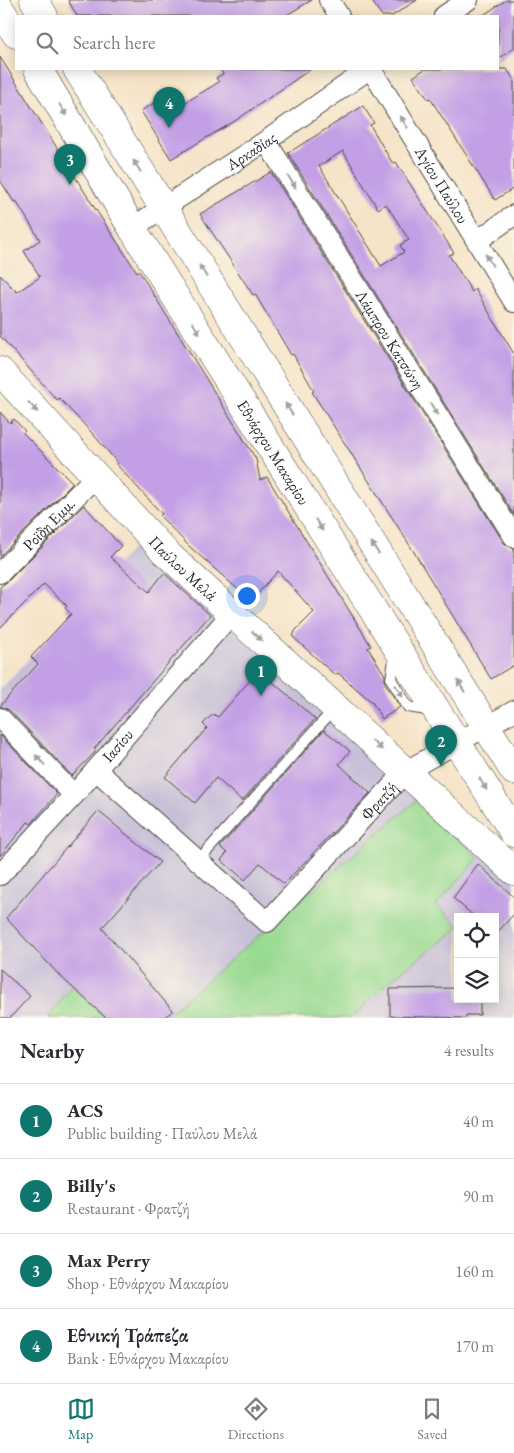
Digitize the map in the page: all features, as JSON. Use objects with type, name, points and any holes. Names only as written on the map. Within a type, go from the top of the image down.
[{"type":"main road","points":[[34,0],[43,15]]},
{"type":"main road","points":[[0,9],[14,38]]},
{"type":"main road","name":"Εθνάρχου Μακαρίου","points":[[39,70],[132,228],[514,833]]},
{"type":"main road","points":[[78,70],[514,771]]},
{"type":"main road","name":"Παύλου Μελά","points":[[0,372],[165,552],[514,871]]},
{"type":"street","points":[[329,0],[338,15]]},
{"type":"street","points":[[446,15],[468,0]]},
{"type":"street","name":"Αρκαδίας","points":[[132,228],[266,141],[369,70]]},
{"type":"street","name":"Αγίου Παύλου","points":[[371,70],[514,302]]},
{"type":"street","name":"Λάμπρου Κατσώνη","points":[[266,141],[514,537]]},
{"type":"street","points":[[477,241],[514,215]]},
{"type":"street","name":"Ροϊδη Εμμ.","points":[[0,573],[96,476]]},
{"type":"street","name":"Ιασίου","points":[[1,873],[74,795],[232,614]]},
{"type":"street","name":"Φρατζή","points":[[198,861],[267,922],[406,771],[514,711]]},
{"type":"street","points":[[0,718],[74,795]]},
{"type":"street","points":[[96,770],[198,861]]},
{"type":"lane","points":[[198,861],[335,707]]},
{"type":"shaded area","points":[[138,542],[514,879],[514,1018],[0,1018],[0,690]]},
{"type":"green space","points":[[417,800],[479,858],[436,905],[454,921],[454,932],[389,981],[352,1018],[163,1018]]},
{"type":"green space","points":[[72,985],[105,1018],[48,1018]]},
{"type":"building","points":[[68,0],[312,0],[287,15],[76,15]]},
{"type":"building","points":[[371,0],[417,0],[394,15],[381,15]]},
{"type":"building","points":[[506,0],[514,0],[514,48],[499,58],[499,15],[484,15]]},
{"type":"building","points":[[0,57],[94,207],[137,272],[139,271],[256,459],[260,480],[267,477],[371,646],[368,648],[385,675],[385,683],[400,707],[382,719],[372,702],[338,673],[335,675],[293,637],[295,631],[314,612],[278,571],[251,601],[189,546],[160,516],[162,514],[116,464],[117,462],[92,433],[59,398],[57,400],[0,336],[0,275],[17,292],[40,277],[24,251],[40,240],[16,201],[14,202],[0,180]]},
{"type":"building","points":[[507,69],[514,80],[514,188],[495,200],[430,98],[428,99],[413,77],[424,70]]},
{"type":"building","points":[[221,70],[310,70],[235,121],[171,159],[141,111],[175,90],[183,104],[219,82],[216,78],[223,74]]},
{"type":"building","points":[[363,106],[374,123],[370,125],[393,164],[396,162],[454,253],[449,255],[472,292],[475,289],[514,354],[514,515],[288,153]],"holes":[[[343,151],[378,209],[386,204],[409,240],[400,245],[404,252],[381,266],[319,166]]]},
{"type":"building","points":[[271,172],[504,543],[514,549],[514,665],[491,679],[414,552],[312,392],[314,391],[293,354],[291,355],[255,294],[253,295],[200,214]]},
{"type":"building","points":[[0,412],[10,423],[14,419],[25,431],[23,433],[73,483],[0,556]]},
{"type":"building","points":[[84,505],[121,546],[110,557],[149,592],[164,573],[210,615],[94,749],[96,751],[72,776],[9,710],[0,706],[38,664],[31,657],[71,614],[65,608],[67,606],[44,584],[0,628],[0,587]]},
{"type":"building","points":[[259,670],[315,719],[242,801],[216,778],[195,803],[165,777],[207,728],[203,724],[213,714],[218,717]]},
{"type":"building","points":[[324,730],[350,751],[339,764],[370,793],[284,884],[260,863],[245,880],[221,860],[227,853],[220,847]]},
{"type":"building","points":[[0,735],[57,794],[31,824],[28,822],[0,856]]},
{"type":"building","points":[[98,811],[160,862],[102,928],[173,1011],[163,1018],[106,1018],[60,976],[6,918]]},
{"type":"building","points":[[478,864],[514,897],[514,914],[499,931],[499,913],[470,913],[453,898]]},
{"type":"building","points":[[0,969],[30,996],[10,1018],[0,1018]]},
{"type":"building","points":[[454,988],[454,1003],[480,1003],[480,1015],[466,1015],[466,1018],[390,1016],[390,989]]},
{"type":"place","name":"Εθνική Τράπεζα","points":[[169,128]]},
{"type":"place","name":"Max Perry","points":[[70,185]]},
{"type":"place","name":"ACS","points":[[261,696]]},
{"type":"place","name":"Billy's","points":[[441,766]]}]
